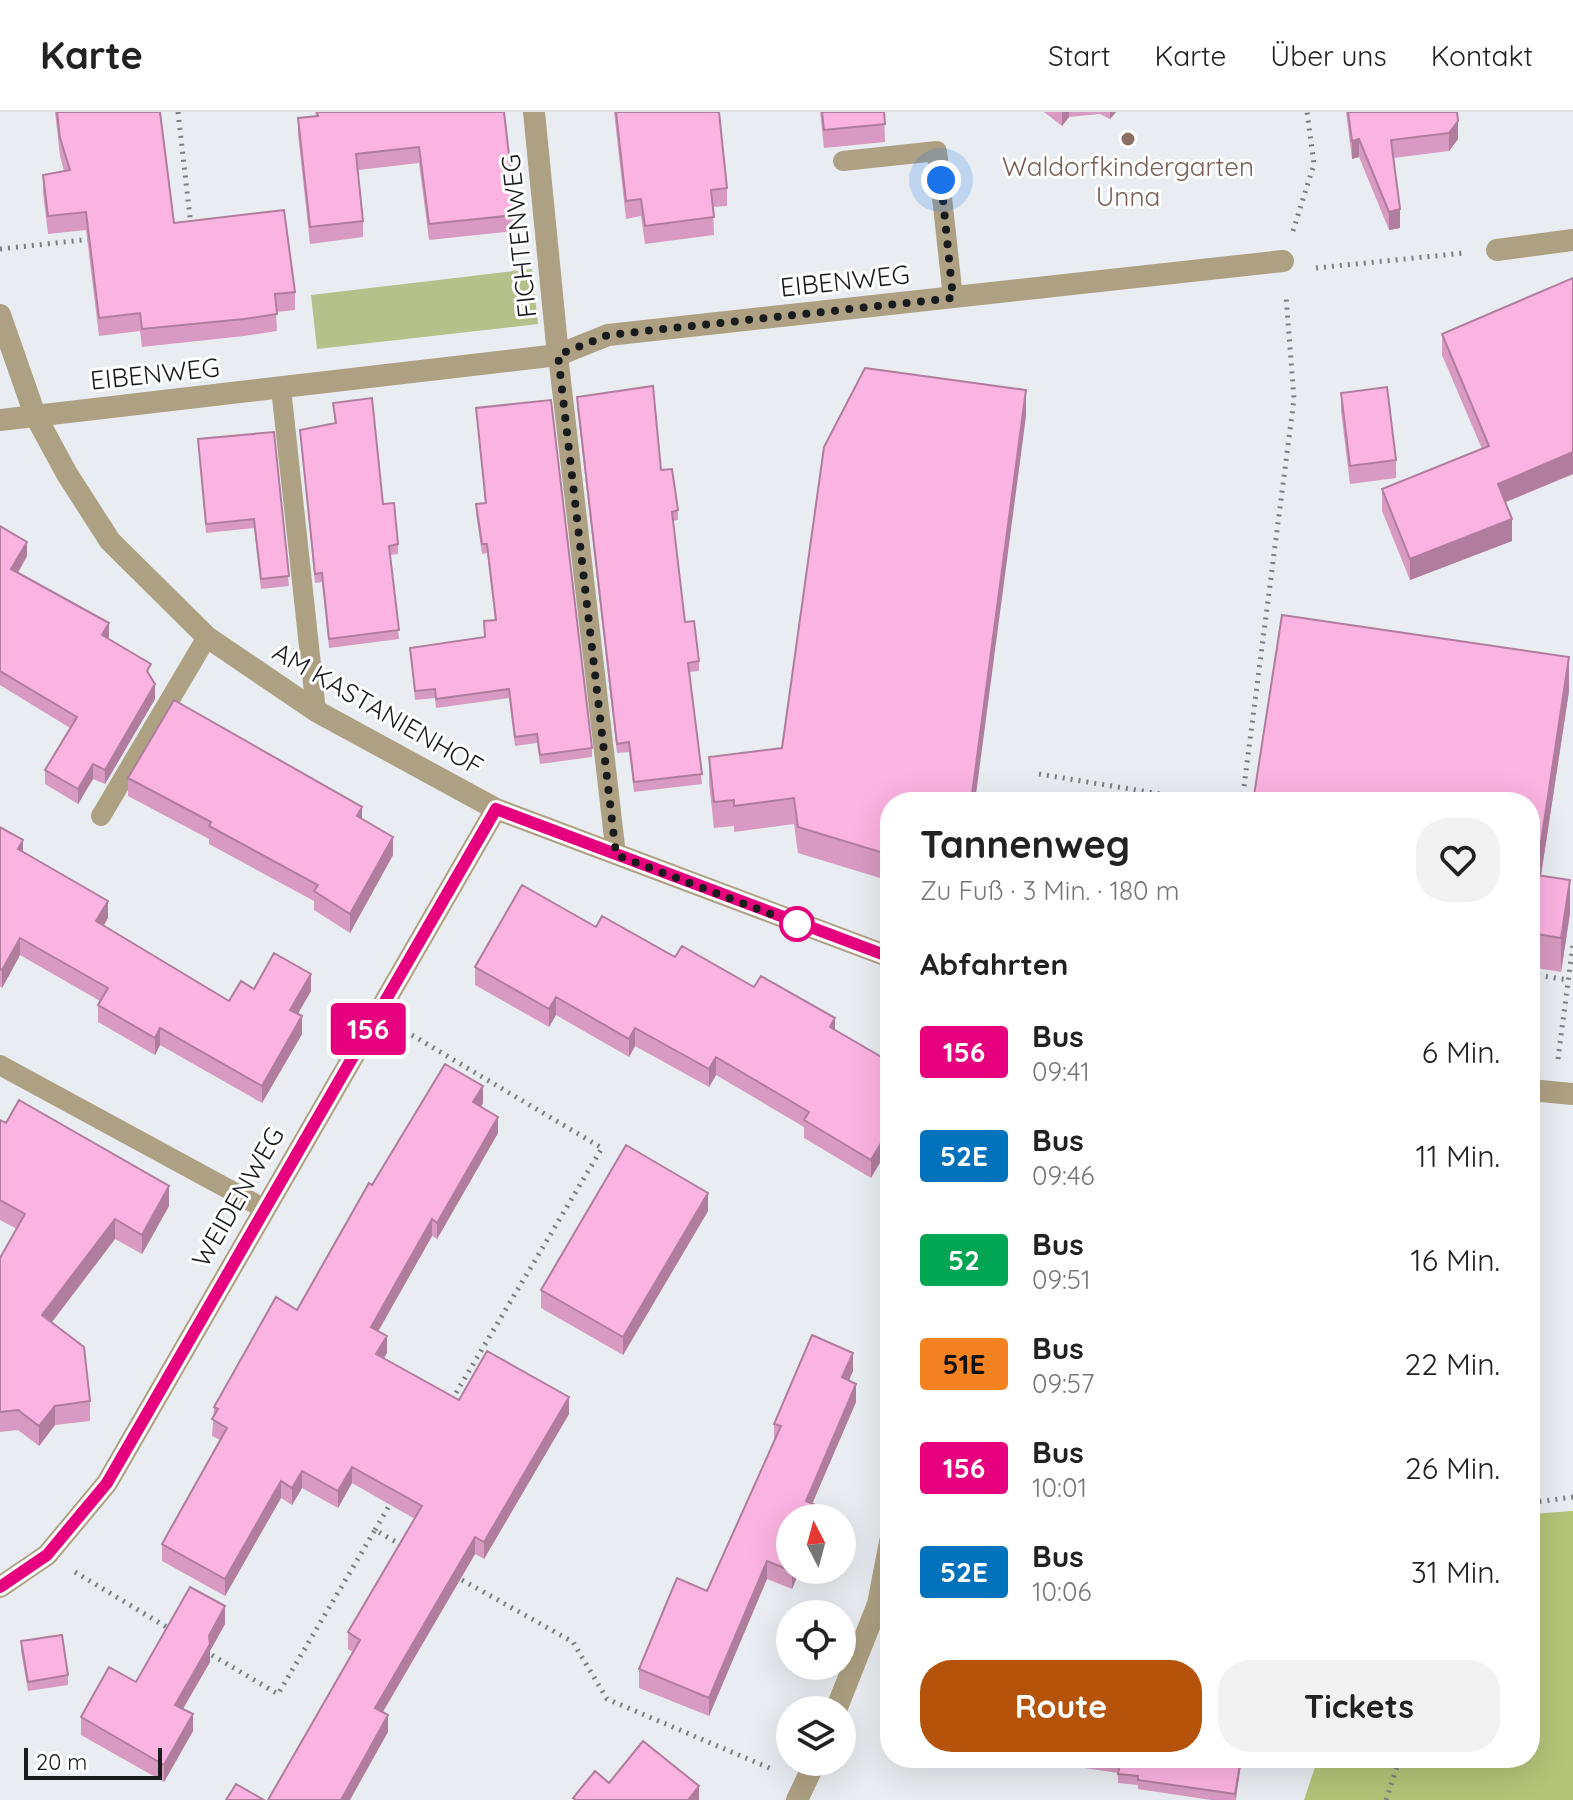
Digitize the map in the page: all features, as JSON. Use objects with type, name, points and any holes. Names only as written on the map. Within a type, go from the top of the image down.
[{"type":"street","name":"FICHTENWEG","points":[[534,112],[558,355]]},
{"type":"street","points":[[1497,250],[1573,240]]},
{"type":"street","name":"EIBENWEG","points":[[0,420],[558,355],[608,335],[1283,261]]},
{"type":"street","name":"AM KASTANIENHOF","points":[[0,315],[35,415],[110,541],[207,637],[316,711],[496,809],[880,953]]},
{"type":"street","name":"WEIDENWEG","points":[[0,1587],[47,1555],[107,1483],[496,809]]},
{"type":"street","points":[[1540,1091],[1573,1094]]},
{"type":"street","points":[[842,1696],[880,1614]]},
{"type":"lane","points":[[843,161],[937,151],[953,298]]},
{"type":"lane","points":[[558,355],[616,855]]},
{"type":"lane","points":[[281,388],[316,711]]},
{"type":"lane","points":[[101,816],[207,637]]},
{"type":"lane","points":[[0,1065],[263,1208]]},
{"type":"path","points":[[177,229],[192,228],[178,112]]},
{"type":"path","points":[[1243,792],[1294,399],[1283,261],[1314,164],[1307,112]]},
{"type":"path","points":[[0,249],[103,237]]},
{"type":"path","points":[[1283,261],[1324,270],[1497,250]]},
{"type":"path","points":[[1039,774],[1148,792]]},
{"type":"path","points":[[1562,1022],[1573,944]]},
{"type":"path","points":[[1540,976],[1568,980]]},
{"type":"path","points":[[377,1014],[602,1148],[448,1407]]},
{"type":"path","points":[[200,1647],[278,1694],[400,1489]]},
{"type":"path","points":[[1540,1501],[1573,1497]]},
{"type":"path","points":[[375,1530],[416,1553]]},
{"type":"path","points":[[47,1555],[187,1639]]},
{"type":"path","points":[[442,1568],[573,1642],[607,1699],[802,1792]]},
{"type":"path","points":[[1386,1800],[1397,1768]]},
{"type":"green space","points":[[532,269],[538,324],[317,349],[311,295]]},
{"type":"green space","points":[[1573,1511],[1573,1800],[1304,1800],[1315,1768],[1540,1768],[1540,1513]]},
{"type":"building","points":[[57,112],[160,112],[174,223],[284,210],[295,292],[275,294],[277,314],[142,329],[140,313],[99,318],[86,212],[48,216],[43,175],[70,170],[60,138]]},
{"type":"building","points":[[317,112],[504,112],[516,215],[429,224],[419,147],[356,154],[363,221],[310,227],[298,118],[318,116]]},
{"type":"building","points":[[616,112],[719,112],[727,188],[711,190],[714,217],[645,226],[641,199],[626,201]]},
{"type":"building","points":[[822,112],[884,112],[885,124],[824,130]]},
{"type":"building","points":[[1348,112],[1457,112],[1458,121],[1449,133],[1391,140],[1400,209],[1389,212],[1359,139],[1352,141]]},
{"type":"building","points":[[1573,278],[1573,452],[1498,484],[1512,519],[1410,559],[1382,489],[1489,446],[1442,334]]},
{"type":"building","points":[[865,368],[1026,390],[972,792],[880,792],[880,852],[798,827],[794,798],[734,806],[734,800],[714,802],[709,757],[782,748],[824,447]]},
{"type":"building","points":[[653,386],[661,470],[672,469],[678,510],[672,512],[685,622],[694,621],[699,661],[688,663],[702,774],[634,782],[629,742],[617,744],[577,397]]},
{"type":"building","points":[[1387,387],[1396,460],[1350,466],[1341,393]]},
{"type":"building","points":[[372,398],[383,504],[394,503],[398,544],[389,546],[399,630],[329,639],[322,573],[315,574],[300,430],[336,423],[333,403]]},
{"type":"building","points":[[551,400],[592,748],[540,755],[537,734],[515,737],[509,689],[436,699],[435,689],[415,691],[410,648],[485,637],[484,621],[496,620],[487,544],[482,544],[476,504],[486,503],[476,408]]},
{"type":"building","points":[[274,432],[289,576],[261,579],[254,519],[206,524],[198,439]]},
{"type":"building","points":[[0,526],[27,542],[11,569],[109,623],[102,635],[151,664],[147,671],[155,684],[105,770],[93,764],[78,789],[45,770],[77,717],[0,671]]},
{"type":"building","points":[[1282,615],[1569,657],[1540,849],[1540,792],[1255,792]]},
{"type":"building","points":[[174,700],[362,807],[357,816],[393,837],[350,914],[314,891],[318,885],[128,778]]},
{"type":"building","points":[[0,827],[23,840],[18,849],[108,901],[96,921],[229,1001],[241,981],[254,989],[274,953],[311,974],[290,1010],[302,1016],[262,1086],[160,1028],[155,1038],[98,1005],[108,988],[20,938],[0,969]]},
{"type":"building","points":[[1540,876],[1570,880],[1561,938],[1540,935]]},
{"type":"building","points":[[522,885],[596,927],[602,916],[675,957],[682,946],[754,987],[761,976],[835,1018],[830,1027],[880,1056],[880,1145],[871,1160],[804,1120],[809,1112],[716,1057],[709,1069],[635,1028],[629,1039],[556,997],[549,1009],[475,967]]},
{"type":"building","points":[[445,1064],[483,1086],[473,1102],[498,1117],[437,1223],[432,1219],[371,1327],[387,1336],[376,1354],[459,1400],[487,1351],[569,1397],[484,1542],[475,1537],[375,1708],[388,1715],[341,1800],[268,1800],[360,1640],[348,1632],[422,1506],[352,1467],[338,1491],[302,1471],[292,1488],[281,1481],[225,1579],[162,1544],[227,1428],[212,1419],[218,1409],[214,1407],[276,1297],[297,1310],[369,1183],[372,1185]]},
{"type":"building","points":[[19,1100],[169,1186],[142,1235],[115,1219],[42,1315],[84,1347],[90,1401],[55,1406],[39,1426],[18,1410],[0,1412],[0,1258],[25,1214],[0,1200],[0,1120],[6,1123]]},
{"type":"building","points":[[626,1145],[708,1193],[623,1337],[541,1290]]},
{"type":"building","points":[[812,1335],[853,1353],[842,1377],[856,1384],[806,1501],[813,1504],[776,1504],[776,1565],[767,1561],[709,1698],[639,1669],[677,1578],[707,1591],[781,1426],[774,1424]]},
{"type":"building","points":[[190,1587],[225,1606],[209,1636],[210,1644],[175,1705],[193,1714],[164,1765],[81,1717],[109,1667],[136,1682]]},
{"type":"building","points":[[62,1635],[68,1675],[28,1682],[21,1641]]},
{"type":"building","points":[[643,1741],[699,1786],[688,1800],[573,1798],[595,1771],[609,1783]]},
{"type":"building","points":[[1119,1768],[1239,1768],[1235,1794],[1138,1780],[1138,1776],[1118,1774]]},
{"type":"building","points":[[236,1784],[264,1800],[226,1800]]},
{"type":"bus line","name":"156","points":[[0,1587],[47,1555],[107,1483],[496,809],[880,953]]},
{"type":"place","name":"Waldorfkindergarten Unna","points":[[1128,139]]},
{"type":"route","points":[[797,924],[616,855],[558,355],[608,335],[953,298],[941,180]]}]
